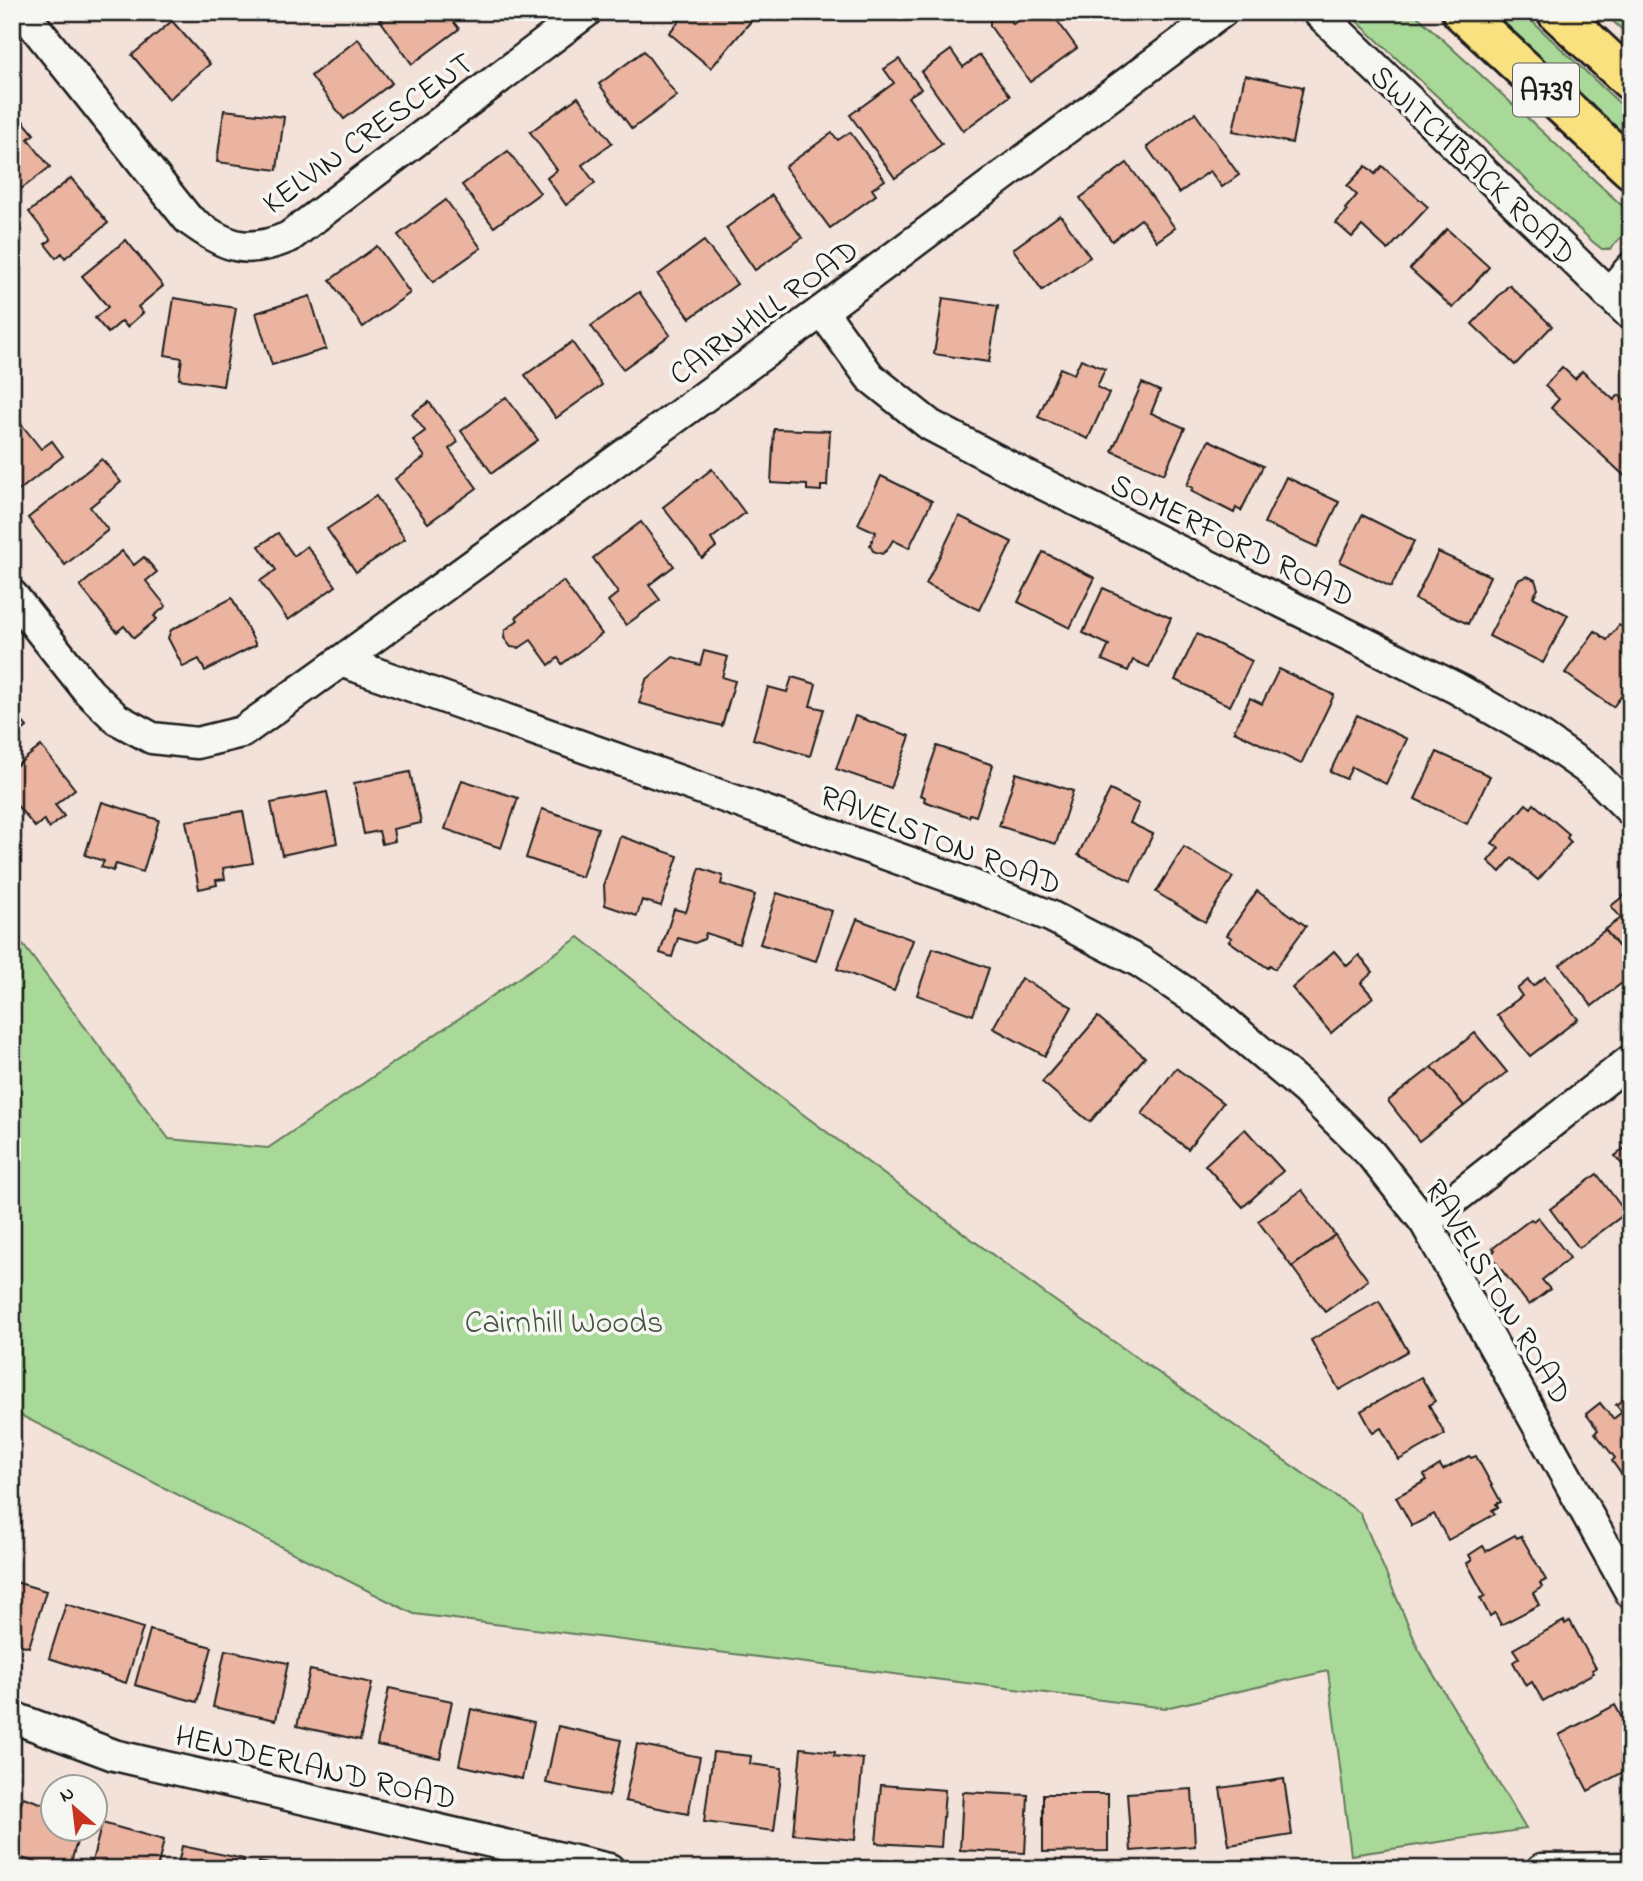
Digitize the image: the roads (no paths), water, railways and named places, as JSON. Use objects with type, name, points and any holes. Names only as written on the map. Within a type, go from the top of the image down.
[{"type":"main road","name":"A739","points":[[1462,12],[1631,169]]},
{"type":"main road","name":"A739","points":[[1557,12],[1631,81]]},
{"type":"street","name":"KELVIN CRESCENT","points":[[23,12],[188,219],[219,241],[246,247],[269,246],[289,237],[586,12]]},
{"type":"street","name":"CAIRNHILL ROAD","points":[[341,660],[822,311],[1222,12]]},
{"type":"street","name":"SWITCHBACK ROAD","points":[[1318,12],[1631,315]]},
{"type":"street","points":[[1608,294],[1631,268]]},
{"type":"street","name":"SOMERFORD ROAD","points":[[822,311],[870,377],[930,425],[1031,478],[1456,688],[1543,737],[1593,773],[1631,811]]},
{"type":"street","points":[[12,594],[89,692],[117,719],[152,738],[197,743],[242,732],[341,660]]},
{"type":"street","name":"RAVELSTON ROAD","points":[[341,660],[956,879],[1050,916],[1140,962],[1210,1009],[1306,1090],[1370,1153],[1424,1222],[1627,1575]]},
{"type":"street","points":[[1424,1222],[1631,1060]]},
{"type":"street","name":"HENDERLAND ROAD","points":[[12,1717],[114,1755],[609,1869]]},
{"type":"street","points":[[1542,1869],[1631,1868]]},
{"type":"park label","name":"Cairnhill Woods","points":[[564,1321]]}]
